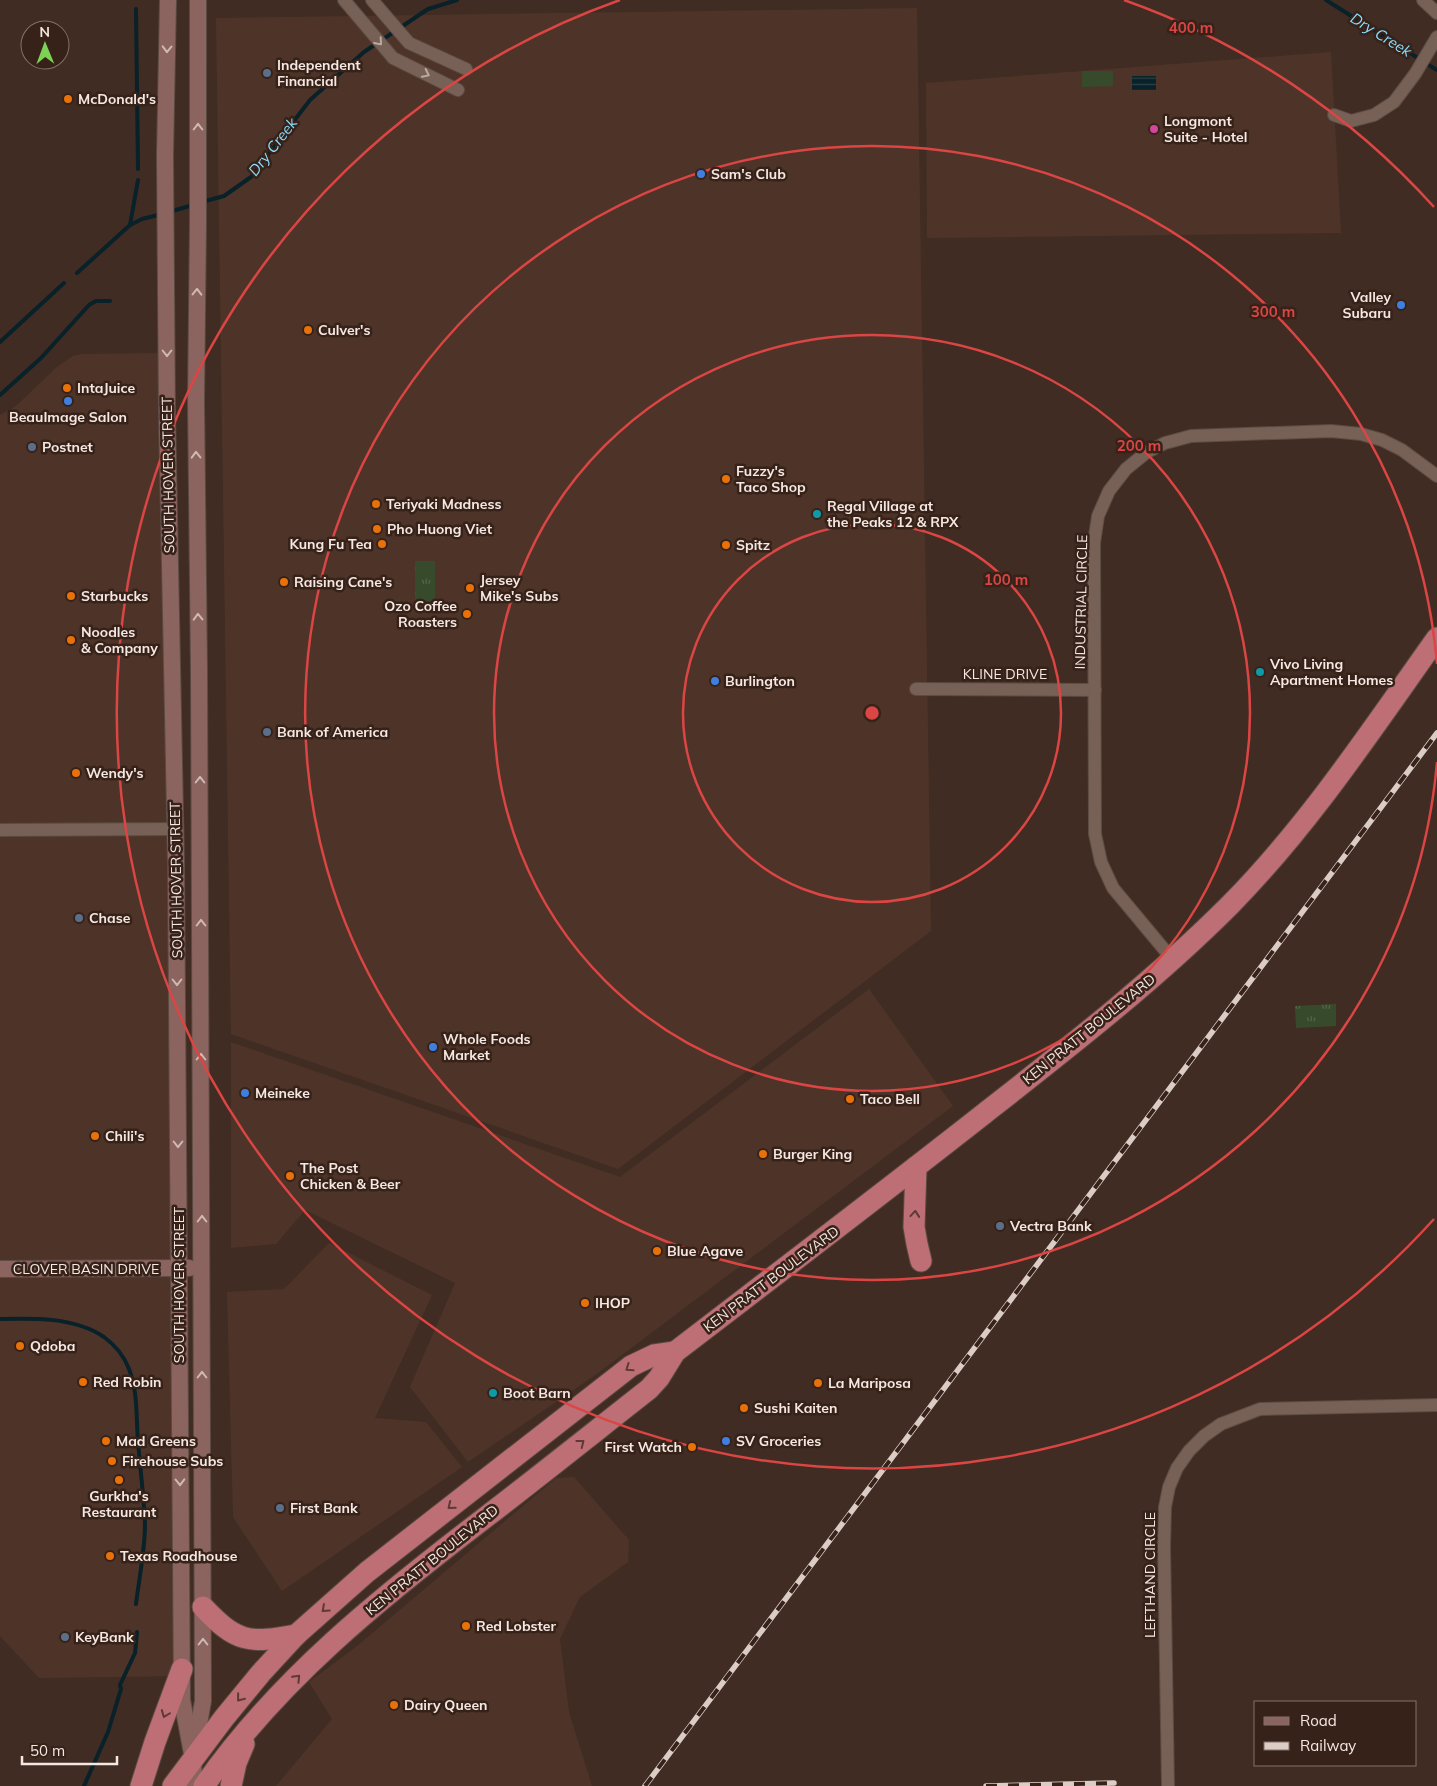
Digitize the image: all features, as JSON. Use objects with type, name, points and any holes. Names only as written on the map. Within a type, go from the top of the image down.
[{"type":"highway","name":"KEN PRATT BOULEVARD","points":[[204,1786],[234,1745],[263,1713],[316,1658],[378,1602],[649,1389],[659,1378],[675,1352],[916,1167],[1114,1010],[1173,960],[1237,897],[1297,828],[1437,638]]},
{"type":"highway","points":[[916,1167],[914,1227],[916,1244],[922,1261]]},
{"type":"highway","name":"KEN PRATT BOULEVARD","points":[[173,1786],[261,1673],[296,1635],[367,1572],[631,1366],[640,1360],[654,1355],[675,1352]]},
{"type":"highway","points":[[203,1607],[227,1630],[238,1636],[275,1639],[296,1635]]},
{"type":"highway","points":[[141,1786],[182,1669]]},
{"type":"highway","points":[[231,1786],[236,1763],[243,1746],[263,1713]]},
{"type":"main road","name":"SOUTH HOVER STREET","points":[[168,0],[166,206],[167,416],[175,829],[182,1700],[193,1760],[194,1786]]},
{"type":"main road","name":"SOUTH HOVER STREET","points":[[193,1760],[203,1700],[200,828],[196,401],[198,0]]},
{"type":"main road","points":[[175,829],[200,828]]},
{"type":"main road","name":"CLOVER BASIN DRIVE","points":[[0,1269],[202,1268]]},
{"type":"street","points":[[344,0],[393,58],[458,90]]},
{"type":"street","points":[[372,0],[410,43],[466,69]]},
{"type":"street","points":[[1423,0],[1437,12]]},
{"type":"street","points":[[1334,116],[1351,121],[1374,115],[1394,102],[1415,74],[1434,43]]},
{"type":"street","name":"INDUSTRIAL CIRCLE","points":[[1173,960],[1112,888],[1101,862],[1095,834],[1094,543],[1098,516],[1109,491],[1126,470],[1147,452],[1165,443],[1191,436],[1331,431],[1361,434],[1382,440],[1402,450],[1437,476]]},
{"type":"street","name":"KLINE DRIVE","points":[[916,689],[1095,690]]},
{"type":"street","points":[[0,830],[175,829]]},
{"type":"street","name":"LEFTHAND CIRCLE","points":[[1168,1786],[1165,1507],[1169,1487],[1177,1468],[1189,1451],[1204,1436],[1221,1424],[1260,1409],[1437,1405]]},
{"type":"shaded area","points":[[917,8],[931,931],[618,1169],[231,1034],[216,18]]},
{"type":"shaded area","points":[[1331,52],[1341,233],[927,238],[926,83]]},
{"type":"shaded area","points":[[167,353],[179,1267],[0,1269],[0,415],[16,406],[58,366],[73,356],[82,354]]},
{"type":"shaded area","points":[[869,989],[953,1106],[594,1376],[468,1462],[410,1387],[455,1283],[305,1210],[276,1244],[231,1248],[231,1042],[620,1177]]},
{"type":"shaded area","points":[[329,1243],[432,1295],[375,1418],[426,1422],[462,1467],[282,1591],[233,1517],[227,1292],[284,1289]]},
{"type":"shaded area","points":[[178,1269],[180,1676],[39,1678],[0,1636],[0,1271]]},
{"type":"shaded area","points":[[574,1477],[629,1540],[628,1562],[580,1597],[560,1639],[569,1712],[592,1786],[276,1786],[332,1719],[309,1682],[357,1646],[556,1478]]},
{"type":"green space","points":[[1082,71],[1113,71],[1113,86],[1082,87]]},
{"type":"green space","points":[[415,561],[435,561],[435,601],[415,601]]},
{"type":"green space","points":[[1336,1004],[1336,1026],[1296,1028],[1295,1006]]},
{"type":"water","points":[[1132,76],[1156,76],[1156,90],[1132,90]]},
{"type":"waterway","name":"Dry Creek","points":[[202,202],[224,196],[251,177],[310,100],[364,52],[428,9],[457,0]]},
{"type":"waterway","name":"Dry Creek","points":[[1326,0],[1437,70]]},
{"type":"waterway","points":[[136,9],[138,169]]},
{"type":"waterway","points":[[130,225],[138,180]]},
{"type":"waterway","name":"Dry Creek","points":[[169,212],[193,205]]},
{"type":"waterway","name":"Dry Creek","points":[[77,273],[130,225],[142,219],[162,214]]},
{"type":"waterway","name":"Dry Creek","points":[[0,342],[64,283]]},
{"type":"waterway","points":[[0,395],[41,358],[89,305],[96,301],[110,301]]},
{"type":"waterway","points":[[0,1319],[54,1320],[93,1330],[108,1340],[119,1351],[127,1364],[132,1377],[135,1395],[145,1524],[136,1604]]},
{"type":"waterway","points":[[84,1786],[108,1732],[121,1689],[120,1685],[135,1653],[137,1632]]},
{"type":"railway","points":[[645,1786],[1437,733]]},
{"type":"railway","points":[[986,1786],[1114,1783]]},
{"type":"place","name":"Independent Financial","points":[[267,73]]},
{"type":"place","name":"McDonald's","points":[[68,99]]},
{"type":"place","name":"Longmont Suite - Hotel","points":[[1154,129]]},
{"type":"place","name":"Sam's Club","points":[[701,174]]},
{"type":"place","name":"Valley Subaru","points":[[1401,305]]},
{"type":"place","name":"Culver's","points":[[308,330]]},
{"type":"place","name":"IntaJuice","points":[[67,388]]},
{"type":"place","name":"BeauImage Salon","points":[[68,401]]},
{"type":"place","name":"Postnet","points":[[32,447]]},
{"type":"place","name":"Fuzzy's Taco Shop","points":[[726,479]]},
{"type":"place","name":"Teriyaki Madness","points":[[376,504]]},
{"type":"place","name":"Regal Village at the Peaks 12 & RPX","points":[[817,514]]},
{"type":"place","name":"Pho Huong Viet","points":[[377,529]]},
{"type":"place","name":"Kung Fu Tea","points":[[382,544]]},
{"type":"place","name":"Spitz","points":[[726,545]]},
{"type":"place","name":"Raising Cane's","points":[[284,582]]},
{"type":"place","name":"Jersey Mike's Subs","points":[[470,588]]},
{"type":"place","name":"Starbucks","points":[[71,596]]},
{"type":"place","name":"Ozo Coffee Roasters","points":[[467,614]]},
{"type":"place","name":"Noodles & Company","points":[[71,640]]},
{"type":"place","name":"Vivo Living Apartment Homes","points":[[1260,672]]},
{"type":"place","name":"Burlington","points":[[715,681]]},
{"type":"place","name":"Bank of America","points":[[267,732]]},
{"type":"place","name":"Wendy's","points":[[76,773]]},
{"type":"place","name":"Chase","points":[[79,918]]},
{"type":"place","name":"Whole Foods Market","points":[[433,1047]]},
{"type":"place","name":"Meineke","points":[[245,1093]]},
{"type":"place","name":"Taco Bell","points":[[850,1099]]},
{"type":"place","name":"Chili's","points":[[95,1136]]},
{"type":"place","name":"Burger King","points":[[763,1154]]},
{"type":"place","name":"The Post Chicken & Beer","points":[[290,1176]]},
{"type":"place","name":"Vectra Bank","points":[[1000,1226]]},
{"type":"place","name":"Blue Agave","points":[[657,1251]]},
{"type":"place","name":"IHOP","points":[[585,1303]]},
{"type":"place","name":"Qdoba","points":[[20,1346]]},
{"type":"place","name":"Red Robin","points":[[83,1382]]},
{"type":"place","name":"La Mariposa","points":[[818,1383]]},
{"type":"place","name":"Boot Barn","points":[[493,1393]]},
{"type":"place","name":"Sushi Kaiten","points":[[744,1408]]},
{"type":"place","name":"Mad Greens","points":[[106,1441]]},
{"type":"place","name":"SV Groceries","points":[[726,1441]]},
{"type":"place","name":"First Watch","points":[[692,1447]]},
{"type":"place","name":"Firehouse Subs","points":[[112,1461]]},
{"type":"place","name":"Gurkha's Restaurant","points":[[119,1480]]},
{"type":"place","name":"First Bank","points":[[280,1508]]},
{"type":"place","name":"Texas Roadhouse","points":[[110,1556]]},
{"type":"place","name":"Red Lobster","points":[[466,1626]]},
{"type":"place","name":"KeyBank","points":[[65,1637]]},
{"type":"place","name":"Dairy Queen","points":[[394,1705]]}]
